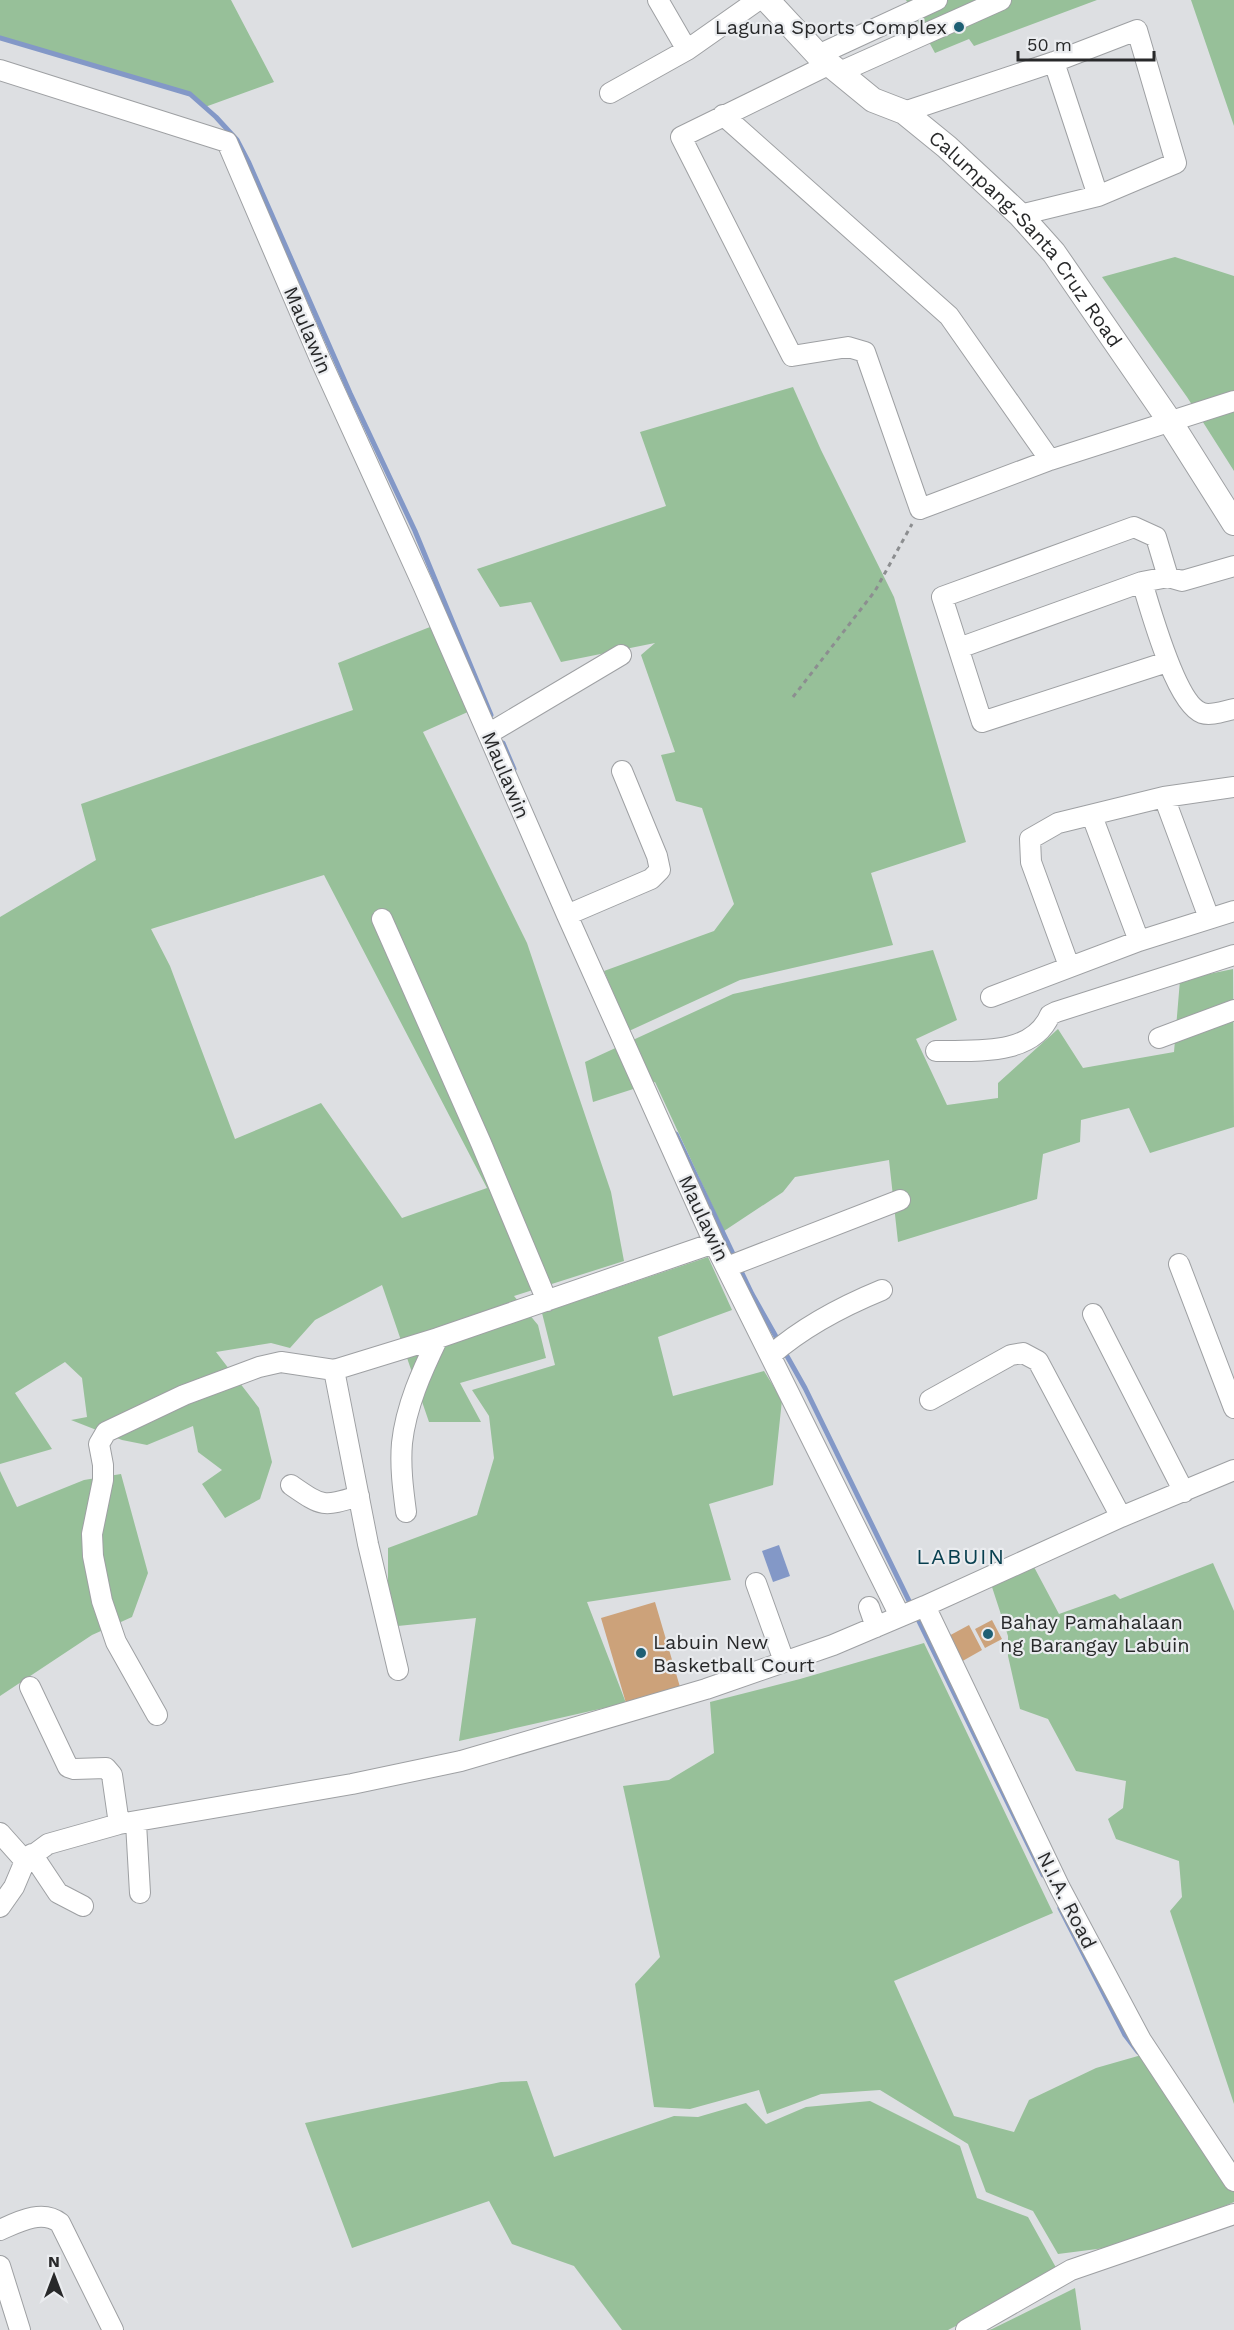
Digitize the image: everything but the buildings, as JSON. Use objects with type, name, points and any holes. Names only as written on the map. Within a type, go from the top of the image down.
[{"type":"main road","name":"Calumpang-Santa Cruz Road","points":[[767,0],[829,64],[873,100],[904,112],[947,147],[1020,216],[1054,253],[1169,420],[1234,523]]},
{"type":"street","points":[[658,0],[687,50]]},
{"type":"street","points":[[610,93],[687,50],[758,0]]},
{"type":"street","points":[[829,64],[937,0]]},
{"type":"street","points":[[1001,0],[962,8],[829,64],[681,137],[792,356],[848,347],[865,352],[920,509],[1050,460],[1234,401]]},
{"type":"street","points":[[904,112],[1054,62],[1137,30],[1176,163],[1098,196],[1020,216]]},
{"type":"street","points":[[1054,62],[1098,196]]},
{"type":"street","name":"Maulawin","points":[[0,70],[227,142],[321,361],[714,1243],[900,1616]]},
{"type":"street","points":[[723,115],[949,316],[1050,460]]},
{"type":"street","points":[[1167,662],[982,722],[942,597],[1134,527],[1155,537],[1168,577]]},
{"type":"street","points":[[959,648],[1142,582],[1168,577],[1182,581],[1234,566]]},
{"type":"street","points":[[1142,582],[1167,662],[1191,704],[1201,713],[1214,714],[1234,709]]},
{"type":"street","points":[[488,734],[621,655]]},
{"type":"street","points":[[567,915],[651,879],[660,870],[657,856],[622,771]]},
{"type":"street","points":[[1069,966],[1031,862],[1030,839],[1058,823],[1164,797],[1234,787]]},
{"type":"street","points":[[1164,797],[1209,918]]},
{"type":"street","points":[[1092,816],[1139,941]]},
{"type":"street","points":[[991,997],[1139,941],[1234,911]]},
{"type":"street","points":[[382,918],[481,1143],[547,1301]]},
{"type":"street","points":[[936,1051],[1020,1045],[1047,1022],[1050,1015],[1056,1012],[1234,955]]},
{"type":"street","points":[[1159,1038],[1234,1010]]},
{"type":"street","points":[[727,1267],[900,1200]]},
{"type":"street","points":[[157,1715],[116,1642],[102,1601],[93,1556],[92,1534],[103,1480],[99,1444],[106,1432],[165,1404],[259,1367],[281,1362],[334,1370],[438,1338],[714,1243]]},
{"type":"street","points":[[1179,1264],[1234,1408]]},
{"type":"street","points":[[771,1355],[789,1339],[858,1300],[882,1290]]},
{"type":"street","points":[[1093,1314],[1184,1491]]},
{"type":"street","points":[[406,1512],[401,1471],[402,1442],[409,1407],[438,1338]]},
{"type":"street","points":[[930,1400],[1011,1355],[1023,1353],[1038,1362],[1121,1517]]},
{"type":"street","points":[[334,1370],[359,1496],[398,1670]]},
{"type":"street","points":[[0,1907],[14,1887],[29,1858],[48,1844],[128,1824],[352,1784],[461,1761],[685,1696],[833,1645],[1121,1517],[1234,1470]]},
{"type":"street","points":[[291,1485],[314,1501],[330,1505],[359,1496]]},
{"type":"street","points":[[756,1583],[784,1661]]},
{"type":"street","name":"N.I.A. Road","points":[[925,1606],[1060,1888],[1135,2030],[1234,2181]]},
{"type":"street","points":[[868,1607],[876,1627]]},
{"type":"street","points":[[30,1687],[68,1767],[74,1769],[106,1768],[112,1775],[128,1824],[140,1893]]},
{"type":"street","points":[[0,1833],[29,1858],[58,1893],[83,1906]]},
{"type":"street","points":[[966,2330],[1071,2270],[1234,2214]]},
{"type":"street","points":[[0,2230],[27,2219],[46,2216],[60,2223],[113,2330]]},
{"type":"street","points":[[0,2265],[20,2330]]},
{"type":"path","points":[[793,697],[875,591],[920,509]]},
{"type":"green space","points":[[0,0],[231,0],[274,82],[205,107],[190,94],[0,38]]},
{"type":"green space","name":"Laguna Sports Complex","points":[[906,0],[1097,0],[974,46],[969,39],[935,53]]},
{"type":"green space","points":[[1191,0],[1234,0],[1234,126]]},
{"type":"green space","points":[[1175,257],[1234,276],[1234,471],[1187,397],[1102,277]]},
{"type":"green space","points":[[793,387],[821,450],[894,597],[966,842],[871,873],[893,945],[740,980],[629,1031],[604,971],[714,931],[734,904],[702,808],[676,801],[661,755],[675,752],[641,655],[655,643],[561,662],[531,602],[500,607],[477,569],[666,506],[640,432]]},
{"type":"green space","points":[[430,627],[470,711],[423,732],[527,943],[611,1192],[624,1261],[514,1296],[538,1325],[546,1358],[460,1383],[481,1422],[429,1422],[382,1285],[315,1320],[290,1348],[271,1343],[216,1352],[259,1408],[272,1462],[260,1499],[225,1518],[202,1484],[222,1470],[198,1452],[193,1426],[147,1445],[122,1440],[71,1420],[87,1417],[82,1378],[65,1362],[15,1393],[52,1449],[0,1464],[0,917],[96,860],[81,804],[353,710],[338,663]],"holes":[[[324,875],[487,1188],[402,1218],[321,1103],[235,1139],[170,966],[151,929]]]},
{"type":"green space","points":[[933,950],[957,1020],[916,1039],[947,1105],[998,1098],[998,1083],[1058,1029],[1083,1068],[1174,1052],[1180,980],[1233,969],[1234,1127],[1150,1153],[1129,1108],[1081,1120],[1080,1142],[1043,1154],[1037,1199],[898,1242],[889,1160],[795,1177],[783,1192],[724,1231],[655,1082],[593,1102],[585,1062],[733,994]]},
{"type":"green space","points":[[708,1257],[732,1310],[658,1337],[673,1396],[764,1371],[782,1400],[773,1485],[709,1504],[731,1580],[587,1602],[626,1703],[459,1741],[476,1618],[388,1627],[388,1548],[477,1515],[494,1458],[489,1416],[472,1390],[555,1365],[542,1313]]},
{"type":"green space","points":[[0,1471],[17,1507],[84,1480],[121,1474],[148,1573],[132,1617],[92,1635],[0,1696]]},
{"type":"green space","points":[[1213,1563],[1234,1611],[1234,2104],[1170,1911],[1182,1897],[1179,1861],[1116,1839],[1108,1819],[1123,1808],[1126,1781],[1076,1771],[1048,1719],[1020,1709],[1008,1656],[1008,1636],[992,1587],[1034,1567],[1059,1614],[1115,1594],[1120,1599]]},
{"type":"green space","points":[[924,1643],[1053,1913],[894,1981],[954,2116],[1014,2132],[1029,2100],[1096,2068],[1145,2054],[1234,2161],[1234,2202],[1136,2244],[1058,2254],[1033,2211],[986,2192],[968,2144],[880,2090],[821,2094],[767,2114],[759,2090],[690,2109],[654,2107],[635,1984],[660,1957],[623,1786],[669,1780],[714,1753],[710,1702]]},
{"type":"green space","points":[[527,2081],[554,2157],[674,2116],[698,2117],[746,2103],[766,2124],[806,2107],[870,2101],[960,2146],[977,2198],[1028,2217],[1059,2273],[948,2330],[622,2330],[574,2266],[512,2244],[489,2201],[352,2248],[305,2123],[501,2082]]},
{"type":"green space","points":[[1075,2288],[1081,2330],[989,2330],[992,2329]]},
{"type":"water","points":[[779,1545],[790,1576],[773,1582],[762,1551]]},
{"type":"waterway","points":[[0,38],[190,94],[237,140],[350,393],[415,531],[491,715]]},
{"type":"waterway","points":[[503,743],[514,769]]},
{"type":"waterway","points":[[676,1134],[735,1258]]},
{"type":"waterway","points":[[739,1267],[805,1388],[1043,1875]]},
{"type":"waterway","points":[[1060,1908],[1125,2035],[1138,2052]]},
{"type":"place","name":"Laguna Sports Complex","points":[[959,27]]},
{"type":"place","name":"Bahay Pamahalaan ng Barangay Labuin","points":[[988,1634]]},
{"type":"place","name":"Labuin New Basketball Court","points":[[641,1653]]},
{"type":"district","name":"LABUIN","points":[[961,1556]]}]
